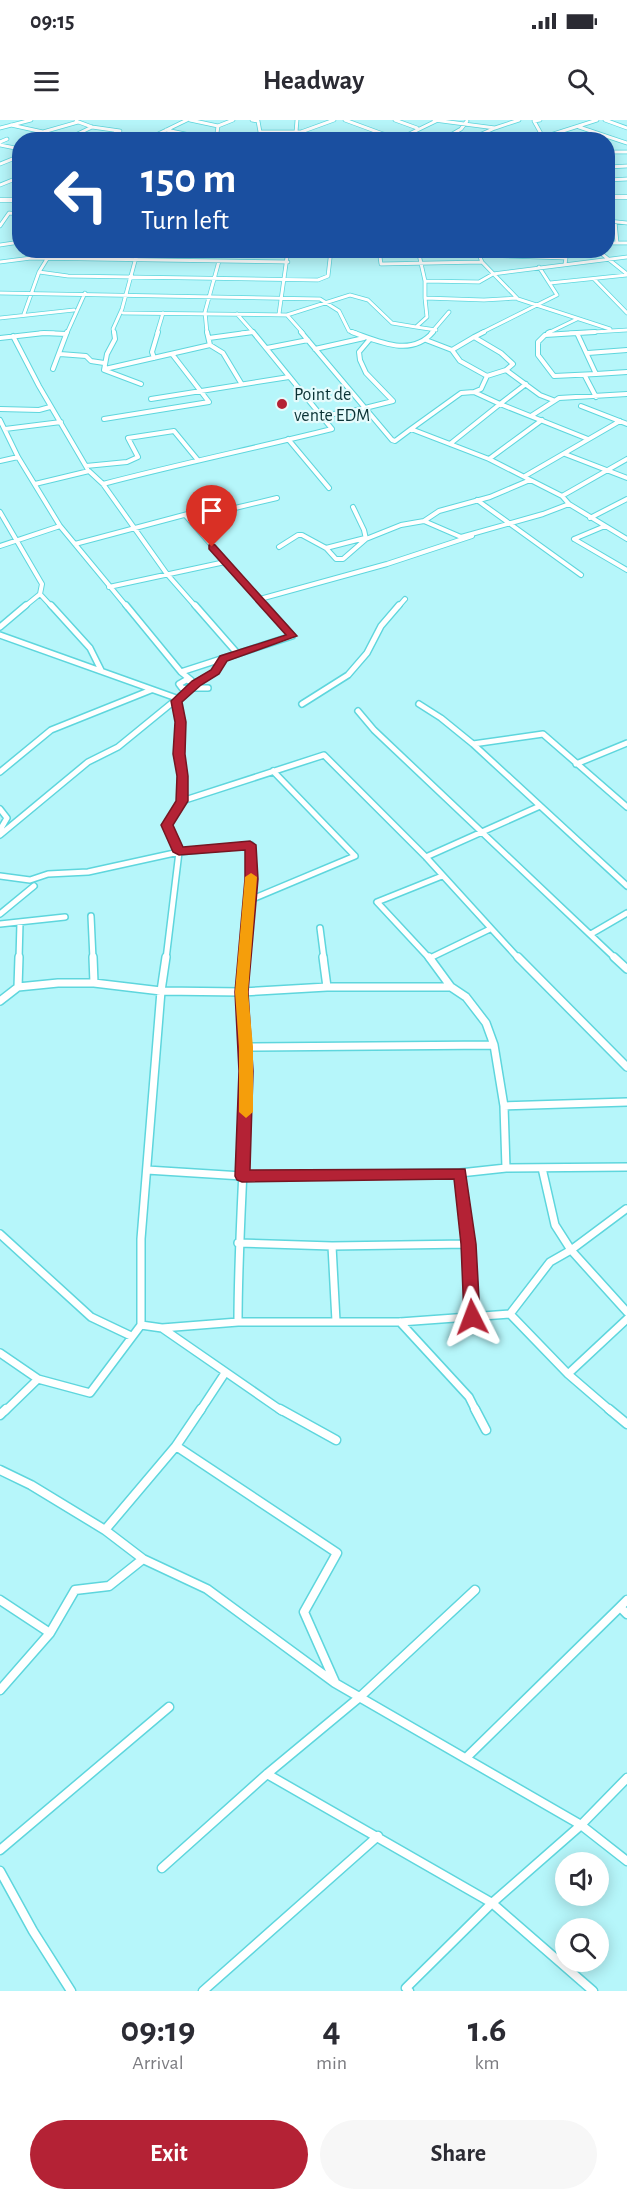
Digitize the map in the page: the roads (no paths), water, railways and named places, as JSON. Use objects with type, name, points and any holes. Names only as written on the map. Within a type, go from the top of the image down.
[{"type":"street","points":[[0,128],[32,120]]},
{"type":"street","points":[[162,132],[189,120],[218,126],[233,120]]},
{"type":"street","points":[[252,120],[258,122],[260,132]]},
{"type":"street","points":[[301,132],[334,120]]},
{"type":"street","points":[[345,120],[378,132]]},
{"type":"street","points":[[395,120],[417,128]]},
{"type":"street","points":[[411,132],[435,120],[468,121],[495,128]]},
{"type":"street","points":[[486,132],[519,120]]},
{"type":"street","points":[[528,120],[540,120]]},
{"type":"street","points":[[561,132],[597,120]]},
{"type":"street","points":[[604,120],[627,128]]},
{"type":"street","points":[[11,125],[43,132],[76,121],[92,127],[120,131],[118,132]]},
{"type":"street","points":[[453,132],[468,121]]},
{"type":"street","points":[[217,132],[218,126]]},
{"type":"street","points":[[578,126],[591,132]]},
{"type":"street","points":[[82,132],[92,127]]},
{"type":"street","points":[[166,130],[176,132]]},
{"type":"street","points":[[0,143],[8,139]]},
{"type":"street","points":[[0,185],[12,181]]},
{"type":"street","points":[[7,183],[12,183]]},
{"type":"street","points":[[0,226],[9,213],[12,213]]},
{"type":"street","points":[[627,223],[615,222],[617,243],[627,243]]},
{"type":"street","points":[[425,281],[479,282],[493,274],[627,257]]},
{"type":"street","points":[[0,262],[31,258],[288,262]]},
{"type":"street","points":[[279,314],[288,258]]},
{"type":"street","points":[[39,272],[68,276],[318,280],[328,276],[330,258]]},
{"type":"street","points":[[380,258],[381,264],[482,262]]},
{"type":"street","points":[[416,327],[427,316],[424,298],[425,281],[420,258]]},
{"type":"street","points":[[480,258],[518,298],[607,328],[627,330],[545,335]]},
{"type":"street","points":[[534,258],[566,258],[565,264]]},
{"type":"street","points":[[24,314],[39,272],[47,259]]},
{"type":"street","points":[[104,370],[108,348],[115,339],[113,328],[123,313],[123,302],[132,276],[134,259]]},
{"type":"street","points":[[607,260],[627,274]]},
{"type":"street","points":[[210,345],[205,327],[206,314],[219,261]]},
{"type":"street","points":[[452,351],[474,337],[557,295],[539,267]]},
{"type":"street","points":[[550,283],[627,274]]},
{"type":"street","points":[[594,279],[627,313]]},
{"type":"street","points":[[0,293],[127,293],[320,299],[339,311],[343,323],[350,331],[364,338],[401,347],[426,339],[449,312]]},
{"type":"street","points":[[53,369],[74,310],[85,293]]},
{"type":"street","points":[[123,313],[287,315],[302,312],[351,294],[368,300],[392,323],[436,330]]},
{"type":"street","points":[[424,298],[483,298],[500,301],[518,298]]},
{"type":"street","points":[[0,318],[74,310]]},
{"type":"street","points":[[154,358],[152,352],[163,313]]},
{"type":"street","points":[[103,484],[196,459],[332,429],[237,314]]},
{"type":"street","points":[[287,315],[395,441],[461,393],[481,389],[487,376]]},
{"type":"street","points":[[577,319],[545,335],[538,342],[538,355],[554,376],[627,372]]},
{"type":"street","points":[[209,338],[253,332]]},
{"type":"street","points":[[0,338],[44,333],[66,334]]},
{"type":"street","points":[[577,333],[596,374]]},
{"type":"street","points":[[13,336],[50,407],[87,468],[103,484],[167,574],[237,653]]},
{"type":"street","points":[[426,339],[452,351],[460,361],[487,376],[506,370],[513,364],[474,337]]},
{"type":"street","points":[[315,349],[364,338]]},
{"type":"street","points":[[321,415],[345,413],[393,401],[372,381],[358,363],[358,352],[370,339]]},
{"type":"street","points":[[267,348],[308,340]]},
{"type":"street","points":[[104,370],[210,345],[223,353],[241,383]]},
{"type":"street","points":[[588,353],[627,350]]},
{"type":"street","points":[[60,354],[86,356],[91,361],[104,363]]},
{"type":"street","points":[[104,419],[209,402],[172,354]]},
{"type":"street","points":[[104,370],[141,384]]},
{"type":"street","points":[[506,370],[540,395],[553,400],[627,394]]},
{"type":"street","points":[[585,376],[596,397]]},
{"type":"street","points":[[151,399],[289,377]]},
{"type":"street","points":[[450,444],[526,384]]},
{"type":"street","points":[[474,392],[588,439]]},
{"type":"street","points":[[531,416],[553,400]]},
{"type":"street","points":[[581,406],[627,424]]},
{"type":"street","points":[[0,409],[39,410],[50,407]]},
{"type":"street","points":[[0,420],[18,457],[60,526],[192,685]]},
{"type":"street","points":[[489,459],[510,445],[522,432],[542,420]]},
{"type":"street","points":[[5,429],[61,422]]},
{"type":"street","points":[[525,476],[620,422]]},
{"type":"street","points":[[411,429],[489,459],[525,476],[562,496],[569,504],[590,518],[627,539]]},
{"type":"street","points":[[35,484],[87,468],[138,458],[128,438],[174,431],[196,459]]},
{"type":"street","points":[[288,439],[329,488]]},
{"type":"street","points":[[565,454],[627,478]]},
{"type":"street","points":[[0,461],[18,457]]},
{"type":"street","points":[[562,496],[627,459]]},
{"type":"street","points":[[326,548],[366,538],[401,525],[424,521],[439,511],[477,500],[530,480]]},
{"type":"street","points":[[75,544],[215,508],[235,508],[277,498]]},
{"type":"street","points":[[590,518],[627,499]]},
{"type":"street","points":[[477,500],[581,575]]},
{"type":"street","points":[[260,599],[387,564],[569,504]]},
{"type":"street","points":[[279,547],[298,535],[302,535],[326,548],[340,560],[346,558],[366,538],[361,520],[353,507]]},
{"type":"street","points":[[0,512],[42,584],[40,594],[0,627]]},
{"type":"street","points":[[181,672],[292,636],[186,516]]},
{"type":"street","points":[[424,521],[461,537],[472,536]]},
{"type":"street","points":[[0,546],[60,526]]},
{"type":"street","points":[[605,526],[574,539],[627,570]]},
{"type":"street","points":[[109,587],[225,562]]},
{"type":"street","points":[[40,594],[90,648],[101,670]]},
{"type":"street","points":[[302,704],[348,675],[367,653],[381,626],[405,599]]},
{"type":"street","points":[[0,635],[179,699]]},
{"type":"street","points":[[182,688],[215,672],[224,658]]},
{"type":"street","points":[[0,1353],[38,1379],[90,1393],[141,1325],[141,1239],[161,991],[174,907],[179,852],[167,825],[182,801],[179,754],[181,672]]},
{"type":"street","points":[[182,682],[208,688]]},
{"type":"street","points":[[0,835],[88,762],[118,747],[179,699],[192,685]]},
{"type":"street","points":[[0,772],[51,730],[152,690]]},
{"type":"street","points":[[419,704],[441,718],[473,744],[627,886]]},
{"type":"street","points":[[358,711],[374,730],[627,969]]},
{"type":"street","points":[[473,744],[543,734],[627,807]]},
{"type":"street","points":[[576,764],[627,743]]},
{"type":"street","points":[[182,801],[324,755],[426,857],[490,929],[626,1063]]},
{"type":"street","points":[[250,900],[355,856],[273,771]]},
{"type":"street","points":[[619,801],[627,798]]},
{"type":"street","points":[[426,857],[540,806]]},
{"type":"street","points":[[0,809],[7,818],[0,830]]},
{"type":"street","points":[[0,876],[30,880],[48,874],[88,872],[179,852],[250,845],[250,900],[242,992],[246,1047],[245,1132],[238,1243],[238,1322]]},
{"type":"street","points":[[442,876],[377,902],[430,958],[452,987],[466,997],[486,1023],[494,1045],[504,1106],[506,1168]]},
{"type":"street","points":[[0,914],[34,886]]},
{"type":"street","points":[[591,934],[627,913]]},
{"type":"street","points":[[91,916],[94,983]]},
{"type":"street","points":[[0,924],[65,917]]},
{"type":"street","points":[[18,987],[20,923]]},
{"type":"street","points":[[320,928],[327,987]]},
{"type":"street","points":[[430,958],[490,929]]},
{"type":"street","points":[[0,1001],[18,987],[58,983],[94,983],[161,991],[242,992],[327,987],[452,987]]},
{"type":"street","points":[[246,1047],[494,1045]]},
{"type":"street","points":[[504,1106],[627,1102]]},
{"type":"street","points":[[147,1170],[242,1176],[460,1173],[506,1168],[627,1167]]},
{"type":"street","points":[[542,1168],[555,1225],[571,1250],[627,1312]]},
{"type":"street","points":[[460,1173],[468,1244],[472,1317]]},
{"type":"street","points":[[141,1325],[162,1328],[238,1322],[400,1322],[510,1314],[549,1262],[571,1250],[626,1209]]},
{"type":"street","points":[[0,1234],[92,1317],[131,1336]]},
{"type":"street","points":[[238,1243],[332,1246],[468,1244]]},
{"type":"street","points":[[332,1246],[336,1321]]},
{"type":"street","points":[[510,1314],[568,1374],[627,1424]]},
{"type":"street","points":[[568,1374],[627,1319]]},
{"type":"street","points":[[400,1322],[469,1397],[486,1430]]},
{"type":"street","points":[[162,1328],[283,1411],[336,1440]]},
{"type":"street","points":[[105,1530],[176,1446],[225,1373]]},
{"type":"street","points":[[0,1415],[38,1379]]},
{"type":"street","points":[[176,1446],[337,1553],[304,1612],[335,1683]]},
{"type":"street","points":[[0,1470],[105,1530],[143,1559],[207,1589],[335,1683],[362,1696],[580,1825],[627,1861]]},
{"type":"street","points":[[0,1690],[50,1633],[75,1590],[109,1586],[143,1559]]},
{"type":"street","points":[[162,1868],[267,1774],[362,1696],[475,1590]]},
{"type":"street","points":[[0,1600],[50,1633]]},
{"type":"street","points":[[467,1757],[627,1600]]},
{"type":"street","points":[[620,1607],[627,1614]]},
{"type":"street","points":[[0,1850],[169,1707]]},
{"type":"street","points":[[267,1774],[492,1903],[593,1991]]},
{"type":"street","points":[[409,1991],[406,1988],[492,1903],[580,1825],[627,1778]]},
{"type":"street","points":[[203,1991],[378,1836]]},
{"type":"street","points":[[0,1871],[33,1931],[72,1991]]},
{"type":"place","name":"Point de vente EDM","points":[[282,404]]}]
